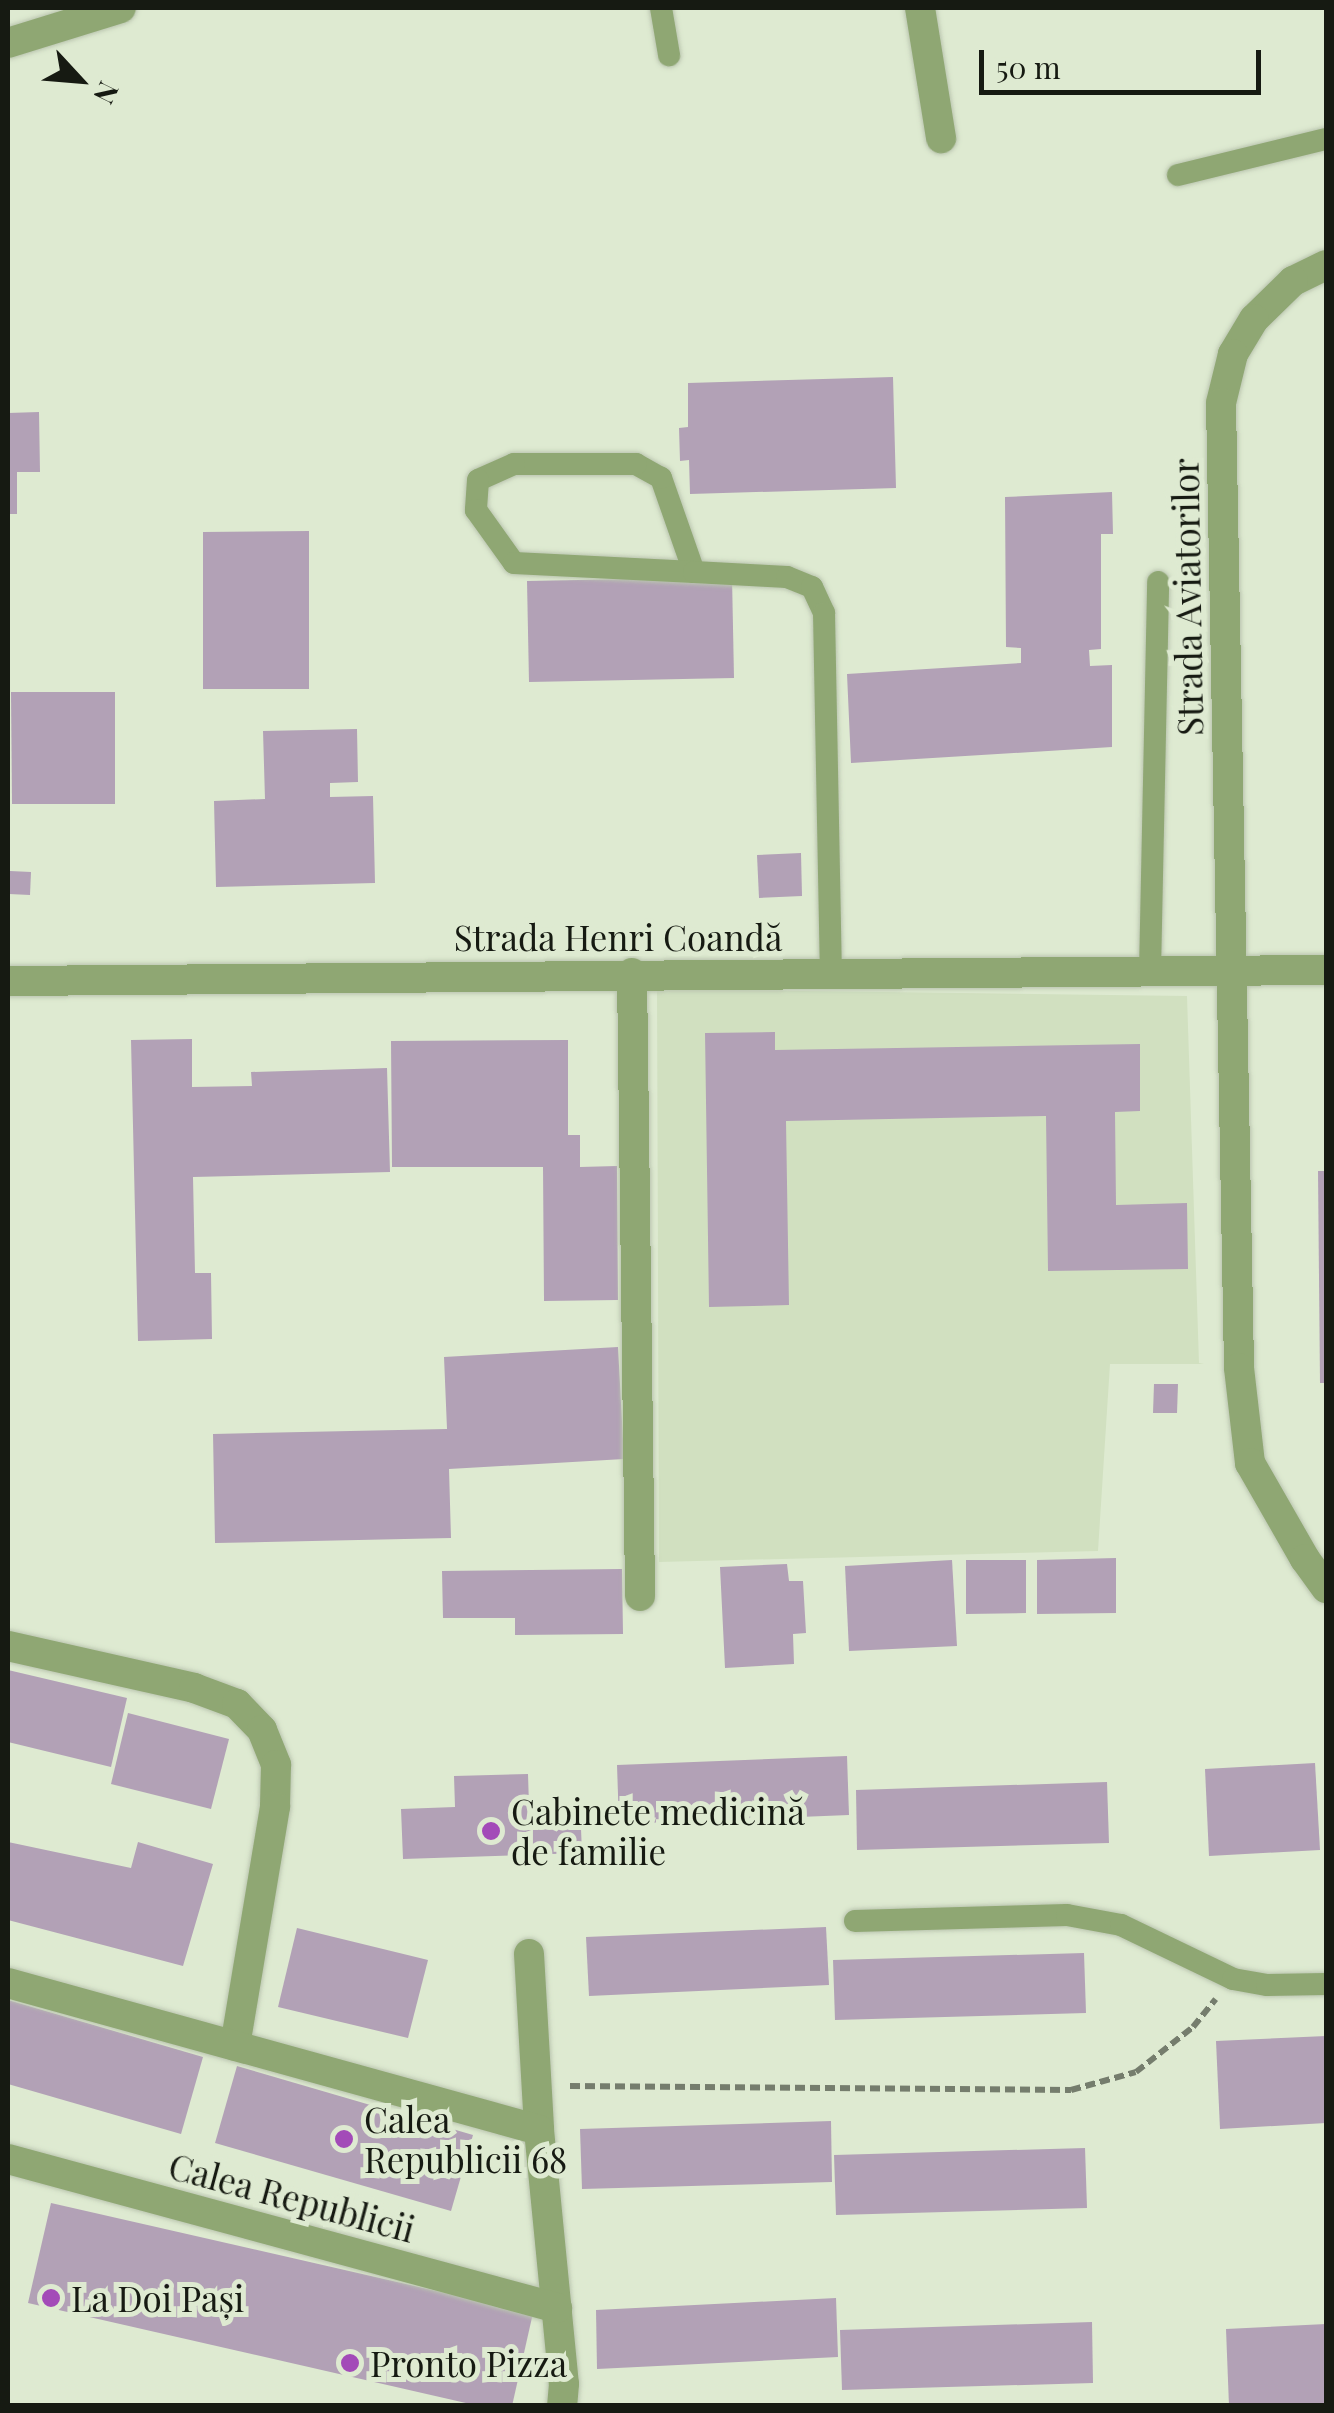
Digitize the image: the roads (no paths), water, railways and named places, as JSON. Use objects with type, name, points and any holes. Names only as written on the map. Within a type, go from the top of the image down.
[{"type":"street","points":[[8,43],[121,8]]},
{"type":"street","points":[[920,8],[941,138]]},
{"type":"street","name":"Strada Aviatorilor","points":[[1326,265],[1294,281],[1254,319],[1233,354],[1221,403],[1230,972],[1244,1418],[1250,1463],[1316,1559],[1326,1588]]},
{"type":"street","points":[[1230,972],[1326,970]]},
{"type":"street","name":"Strada Henri Coandă","points":[[8,981],[632,973],[1230,972]]},
{"type":"street","points":[[632,973],[640,1596]]},
{"type":"street","points":[[8,1646],[194,1688],[237,1704],[262,1730],[276,1765],[275,1807],[235,2046]]},
{"type":"street","points":[[529,1954],[562,2406]]},
{"type":"street","points":[[8,1983],[539,2130]]},
{"type":"street","name":"Calea Republicii","points":[[8,2159],[557,2308]]},
{"type":"lane","points":[[661,8],[668,55]]},
{"type":"lane","points":[[1178,175],[1326,139]]},
{"type":"lane","points":[[694,572],[660,478],[636,464],[514,464],[478,480],[476,510],[514,562],[694,572],[787,576],[812,587],[824,613],[832,973]]},
{"type":"lane","points":[[1150,972],[1158,582]]},
{"type":"lane","points":[[855,1920],[1067,1916],[1121,1925],[1233,1979],[1267,1985],[1326,1984]]},
{"type":"place","name":"Cabinete medicină de familie","points":[[491,1831]]},
{"type":"place","name":"Calea Republicii 68","points":[[344,2139]]},
{"type":"place","name":"La Doi Pași","points":[[51,2298]]},
{"type":"place","name":"Pronto Pizza","points":[[350,2363]]}]
